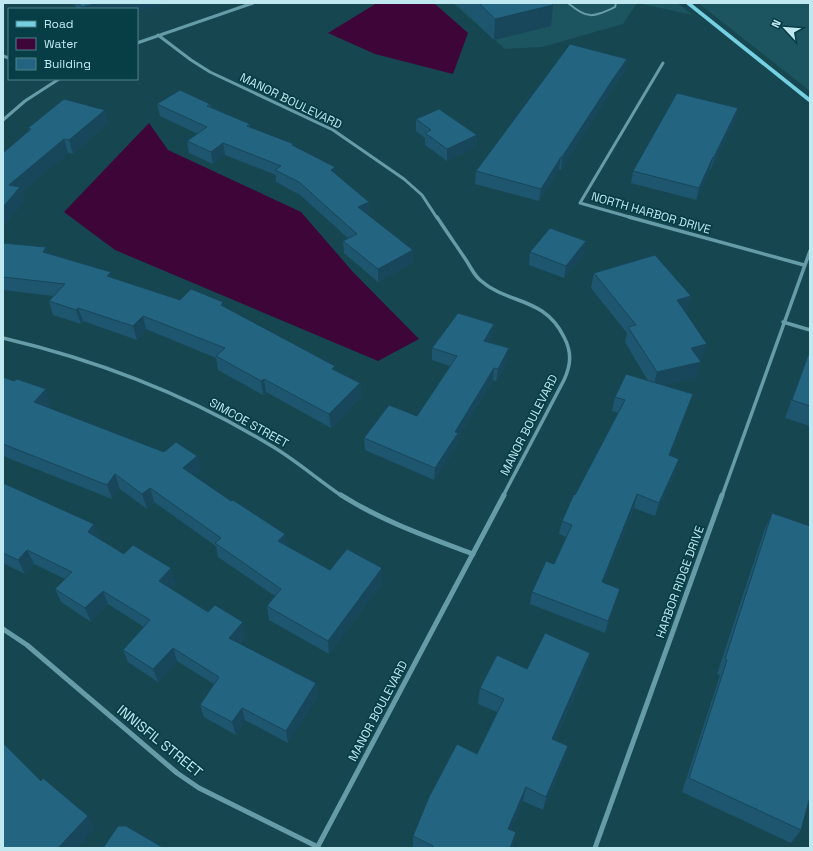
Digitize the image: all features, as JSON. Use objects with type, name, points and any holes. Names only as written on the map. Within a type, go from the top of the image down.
[{"type":"main road","points":[[688,3],[810,101]]},
{"type":"street","points":[[138,43],[253,3]]},
{"type":"street","name":"MANOR BOULEVARD","points":[[158,35],[191,60],[210,72],[333,130],[404,179],[422,195],[479,279],[487,285],[538,308],[559,329],[566,340],[570,356],[568,371],[474,554],[317,848]]},
{"type":"street","name":"NORTH HARBOR DRIVE","points":[[663,63],[580,203],[804,265]]},
{"type":"street","points":[[3,120],[25,101],[57,80]]},
{"type":"street","name":"HARBOR RIDGE DRIVE","points":[[595,848],[783,322],[810,251]]},
{"type":"street","points":[[783,322],[810,330]]},
{"type":"street","name":"SIMCOE STREET","points":[[3,338],[55,350],[111,369],[200,407],[282,452],[352,502],[415,531],[474,554]]},
{"type":"street","name":"INNISFIL STREET","points":[[3,629],[27,645],[177,773],[198,788],[317,848]]},
{"type":"lane","points":[[568,3],[581,15],[588,17],[615,7],[616,3]]},
{"type":"shaded area","points":[[453,3],[637,3],[623,24],[542,47],[505,49]]},
{"type":"shaded area","points":[[637,3],[677,3],[693,15]]},
{"type":"shaded area","points":[[698,3],[810,3],[810,91]]},
{"type":"water","points":[[377,3],[434,3],[468,33],[453,74],[375,54],[328,33]]},
{"type":"water","points":[[149,123],[168,150],[301,212],[353,272],[419,339],[378,361],[115,250],[64,212]]},
{"type":"building","points":[[79,3],[100,3],[81,7]]},
{"type":"building","points":[[479,3],[551,3],[553,5],[495,19]]},
{"type":"building","points":[[570,44],[627,59],[541,189],[476,171]]},
{"type":"building","points":[[180,90],[210,104],[207,106],[250,124],[247,126],[294,144],[292,145],[335,167],[331,170],[369,202],[358,207],[413,250],[378,269],[343,241],[357,234],[299,182],[275,170],[281,166],[223,143],[211,152],[187,141],[207,127],[157,104]]},
{"type":"building","points":[[677,93],[738,108],[699,188],[633,171]]},
{"type":"building","points":[[64,99],[105,110],[69,140],[64,139],[9,185],[20,187],[3,207],[3,153],[31,129],[28,128]]},
{"type":"building","points":[[439,109],[477,135],[447,149],[425,133],[431,130],[416,119]]},
{"type":"building","points":[[550,228],[586,241],[566,266],[530,252]]},
{"type":"building","points":[[3,243],[46,247],[43,252],[111,272],[107,276],[180,300],[191,289],[223,302],[221,305],[335,366],[332,369],[360,383],[329,414],[264,379],[261,381],[216,356],[225,348],[143,316],[133,326],[78,308],[76,310],[49,301],[65,284],[3,277]]},
{"type":"building","points":[[655,255],[691,296],[677,300],[707,344],[691,348],[701,362],[657,372],[628,327],[636,325],[594,273]]},
{"type":"building","points":[[458,313],[494,324],[484,341],[509,348],[498,369],[494,368],[455,432],[458,433],[435,468],[364,438],[389,405],[417,416],[457,356],[432,348]]},
{"type":"building","points":[[810,350],[810,406],[792,400]]},
{"type":"building","points":[[626,374],[693,394],[669,455],[679,459],[659,503],[637,494],[602,582],[620,589],[608,621],[532,592],[546,561],[554,564],[572,525],[562,521],[574,494],[575,495],[625,400],[615,397]]},
{"type":"building","points":[[3,377],[14,381],[17,379],[46,389],[34,402],[164,452],[176,442],[197,456],[183,468],[231,501],[233,500],[285,534],[278,541],[330,570],[347,549],[382,568],[328,641],[267,606],[281,589],[215,543],[221,538],[150,488],[142,494],[115,474],[107,485],[3,444]]},
{"type":"building","points":[[3,483],[94,524],[88,532],[124,554],[133,545],[171,568],[159,581],[208,612],[215,605],[243,622],[229,638],[316,683],[286,731],[242,708],[232,722],[200,705],[219,677],[173,648],[153,669],[123,650],[150,620],[103,591],[85,608],[55,589],[72,572],[27,550],[18,560],[3,553]]},
{"type":"building","points":[[772,513],[810,526],[810,797],[801,830],[689,778],[727,660],[725,659]]},
{"type":"building","points":[[545,633],[590,653],[552,739],[568,746],[546,797],[526,787],[508,829],[516,832],[510,848],[432,848],[433,846],[413,836],[429,797],[457,744],[477,754],[504,699],[480,688],[497,655],[527,669]]},
{"type":"building","points":[[3,743],[41,781],[43,778],[88,816],[58,848],[3,848]]},
{"type":"building","points":[[118,826],[126,826],[162,848],[103,848]]}]
